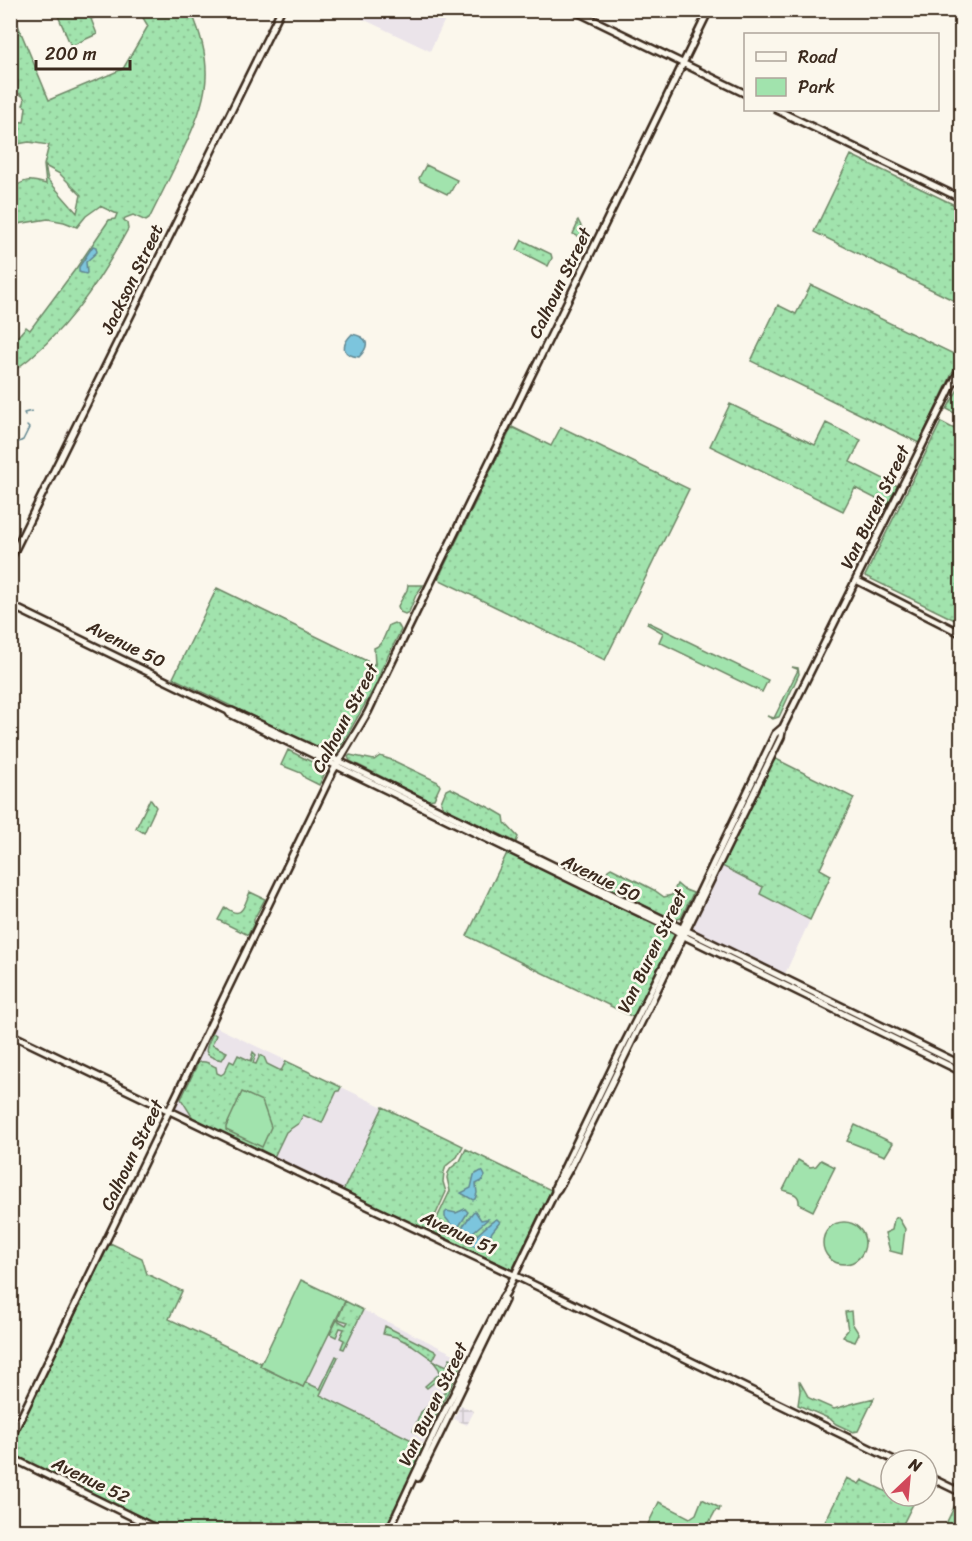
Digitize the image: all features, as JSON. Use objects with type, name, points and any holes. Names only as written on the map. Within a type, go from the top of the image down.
[{"type":"street","name":"Jackson Street","points":[[10,560],[281,10]]},
{"type":"street","points":[[573,10],[744,93]]},
{"type":"street","name":"Calhoun Street","points":[[10,1440],[337,764],[378,693],[709,10]]},
{"type":"street","points":[[779,111],[962,199]]},
{"type":"street","name":"Van Buren Street","points":[[390,1530],[478,1344],[506,1293],[555,1192],[555,1187],[582,1131],[781,736],[783,727],[962,365]]},
{"type":"street","points":[[856,580],[962,634]]},
{"type":"street","name":"Avenue 50","points":[[10,605],[228,711],[230,714],[962,1065]]},
{"type":"street","name":"Avenue 50","points":[[682,932],[706,948],[962,1072]]},
{"type":"street","points":[[706,948],[720,951],[736,960],[742,958],[745,964],[772,977],[777,982]]},
{"type":"street","name":"Avenue 51","points":[[10,1034],[879,1453]]},
{"type":"street","name":"Van Buren Street","points":[[390,1530],[437,1440],[498,1315],[506,1293]]},
{"type":"street","points":[[427,1444],[436,1426],[440,1423]]},
{"type":"street","name":"Avenue 52","points":[[10,1457],[159,1530]]},
{"type":"street","points":[[939,1482],[962,1493]]},
{"type":"shaded area","points":[[449,10],[430,51],[346,11]]},
{"type":"shaded area","points":[[720,865],[763,887],[760,894],[810,920],[784,976],[693,931],[691,926]]},
{"type":"shaded area","points":[[214,1026],[383,1107],[343,1191],[173,1109]]},
{"type":"shaded area","points":[[301,1280],[464,1359],[422,1445],[260,1366]]},
{"type":"shaded area","points":[[461,1405],[474,1411],[467,1425],[454,1419]]},
{"type":"green space","points":[[144,10],[191,11],[204,49],[206,66],[206,83],[198,115],[149,219],[146,221],[133,215],[125,218],[128,229],[78,308],[47,342],[11,373],[11,344],[26,327],[30,330],[109,220],[115,219],[117,214],[100,206],[86,216],[77,227],[48,219],[11,225],[11,189],[27,181],[46,184],[44,165],[49,145],[29,142],[11,145],[11,121],[24,122],[26,107],[23,105],[24,97],[17,94],[18,81],[11,75],[11,11],[49,100],[123,69],[148,26],[140,13]],"holes":[[[45,166],[60,174],[81,195],[77,213],[48,180]]]},
{"type":"green space","points":[[56,11],[87,11],[91,17],[108,11],[91,19],[97,34],[71,46]]},
{"type":"green space","points":[[108,11],[114,12],[120,11],[111,16]]},
{"type":"green space","points":[[851,155],[961,208],[961,304],[814,232]]},
{"type":"green space","points":[[426,165],[457,180],[450,193],[447,194],[420,181],[419,178]]},
{"type":"green space","points":[[578,220],[582,228],[589,233],[585,240],[573,234]]},
{"type":"green space","points":[[522,240],[551,254],[552,258],[548,266],[517,250]]},
{"type":"green space","points":[[811,285],[960,357],[919,443],[751,361],[778,305],[796,314]]},
{"type":"green space","points":[[961,385],[961,433],[954,428],[960,416],[947,409]]},
{"type":"green space","points":[[730,404],[815,445],[826,423],[861,440],[850,462],[898,486],[888,505],[855,488],[843,511],[710,446]]},
{"type":"green space","points":[[941,422],[962,433],[961,623],[865,576]]},
{"type":"green space","points":[[512,427],[551,446],[561,427],[689,489],[605,660],[438,579]]},
{"type":"green space","points":[[408,585],[423,585],[409,612],[405,614],[400,612],[398,606]]},
{"type":"green space","points":[[217,588],[375,665],[374,648],[382,642],[389,625],[394,623],[399,626],[401,630],[376,685],[337,753],[332,755],[173,678]]},
{"type":"green space","points":[[648,622],[768,680],[762,692],[659,642],[663,633],[647,624]]},
{"type":"green space","points":[[792,667],[798,668],[799,674],[779,717],[773,719],[767,716],[774,718],[798,670]]},
{"type":"green space","points":[[288,750],[324,768],[326,771],[319,785],[305,778],[301,773],[281,765]]},
{"type":"green space","points":[[350,755],[374,760],[380,756],[392,760],[438,782],[440,786],[434,799],[428,800],[350,761],[348,757]]},
{"type":"green space","points":[[776,759],[854,798],[820,869],[831,875],[810,920],[760,894],[763,887],[720,865],[769,765]]},
{"type":"green space","points":[[450,788],[504,816],[505,823],[518,837],[516,842],[443,807],[441,802],[446,790]]},
{"type":"green space","points":[[150,799],[156,807],[144,833],[136,828]]},
{"type":"green space","points":[[508,851],[676,933],[635,1018],[467,936]]},
{"type":"green space","points":[[611,868],[664,897],[672,895],[677,884],[693,893],[681,918],[674,920],[604,885],[603,881]]},
{"type":"green space","points":[[250,892],[265,899],[248,935],[218,920],[225,907],[236,912],[242,910]]},
{"type":"green space","points":[[213,1033],[216,1035],[212,1045],[227,1052],[222,1060],[210,1056],[206,1051]]},
{"type":"green space","points":[[253,1052],[256,1055],[253,1063],[256,1064],[260,1055],[264,1057],[267,1064],[281,1071],[286,1061],[341,1087],[322,1123],[303,1115],[299,1123],[286,1132],[274,1157],[193,1118],[181,1099],[198,1063],[205,1062],[216,1067],[217,1073],[221,1075],[230,1061],[234,1063],[238,1055],[251,1061]]},
{"type":"green space","points":[[242,1092],[262,1101],[271,1127],[262,1147],[226,1130]]},
{"type":"green space","points":[[383,1107],[463,1146],[457,1157],[446,1166],[443,1182],[446,1192],[430,1227],[423,1230],[343,1191]]},
{"type":"green space","points":[[855,1125],[893,1143],[885,1156],[847,1141]]},
{"type":"green space","points":[[466,1149],[551,1190],[512,1270],[431,1231],[450,1191],[448,1173],[460,1161]]},
{"type":"green space","points":[[798,1160],[810,1167],[816,1166],[821,1160],[835,1167],[813,1211],[799,1204],[794,1194],[783,1190]]},
{"type":"green space","points":[[898,1217],[905,1229],[902,1254],[890,1251],[885,1233],[892,1230],[894,1219]]},
{"type":"green space","points":[[844,1222],[852,1223],[859,1228],[864,1235],[864,1251],[859,1258],[852,1263],[844,1264],[836,1263],[829,1258],[824,1251],[823,1243],[824,1235],[829,1228],[836,1223]]},
{"type":"green space","points":[[110,1243],[142,1258],[147,1274],[182,1291],[169,1319],[261,1363],[260,1366],[303,1387],[305,1382],[320,1389],[336,1356],[338,1357],[320,1395],[422,1445],[422,1457],[387,1530],[167,1530],[11,1454],[10,1448]]},
{"type":"green space","points":[[301,1280],[345,1301],[303,1387],[260,1366]]},
{"type":"green space","points":[[345,1301],[363,1310],[344,1349],[341,1348],[344,1340],[340,1338],[344,1329],[340,1328],[336,1337],[330,1334],[337,1320],[346,1325],[348,1322],[338,1319]]},
{"type":"green space","points":[[851,1311],[852,1323],[859,1334],[855,1342],[843,1336],[848,1330],[845,1312]]},
{"type":"green space","points":[[385,1326],[437,1352],[433,1360],[412,1345],[396,1337],[383,1334]]},
{"type":"green space","points":[[450,1358],[462,1364],[427,1434],[423,1436],[413,1431],[421,1412],[445,1392],[437,1380],[427,1388],[425,1386],[440,1373],[433,1361],[447,1366]]},
{"type":"green space","points":[[799,1382],[809,1398],[834,1409],[874,1398],[858,1431],[853,1432],[798,1405]]},
{"type":"green space","points":[[847,1478],[859,1484],[862,1480],[879,1488],[879,1508],[911,1508],[900,1530],[821,1530]]},
{"type":"green space","points":[[959,1497],[961,1499],[961,1530],[943,1530]]},
{"type":"green space","points":[[702,1499],[720,1508],[719,1511],[716,1510],[705,1530],[645,1530],[659,1502],[690,1518],[696,1514]]},
{"type":"water","points":[[93,246],[96,247],[97,252],[86,262],[87,273],[79,272],[79,267]]},
{"type":"water","points":[[352,334],[362,337],[366,342],[365,349],[359,357],[346,352],[344,346]]},
{"type":"water","points":[[481,1171],[485,1176],[476,1184],[477,1193],[473,1200],[461,1193],[471,1188],[474,1175]]},
{"type":"water","points":[[465,1209],[468,1212],[458,1228],[454,1228],[445,1217],[445,1213],[447,1211],[456,1213]]},
{"type":"water","points":[[475,1211],[481,1220],[488,1219],[465,1239],[459,1237],[458,1233]]},
{"type":"water","points":[[497,1219],[500,1222],[484,1249],[468,1244],[487,1226]]},
{"type":"waterway","points":[[25,415],[24,413],[32,411]]},
{"type":"waterway","points":[[19,442],[23,440],[29,428],[27,426]]}]
